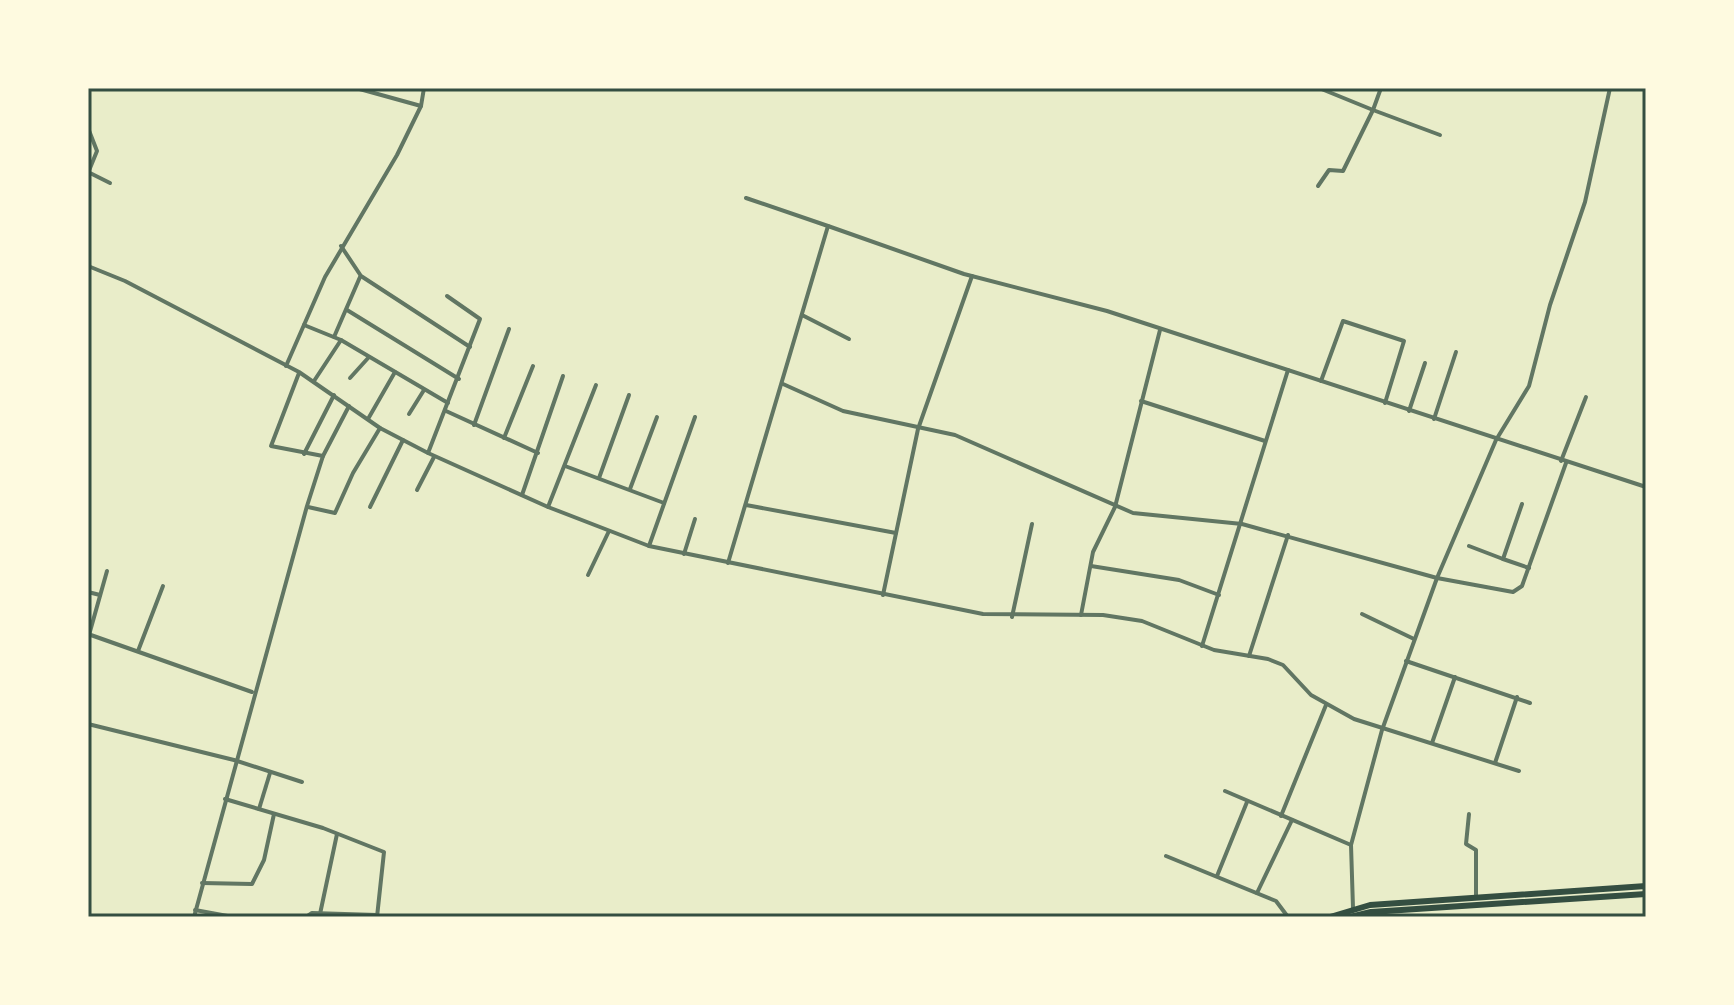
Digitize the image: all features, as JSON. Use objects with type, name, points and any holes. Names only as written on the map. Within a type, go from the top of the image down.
[{"type":"main road","points":[[1330,917],[1337,913],[1634,891],[1646,886]]},
{"type":"main road","points":[[1634,891],[1646,894]]},
{"type":"main road","points":[[1353,914],[1476,898],[1519,898]]},
{"type":"street","points":[[356,88],[421,106]]},
{"type":"street","points":[[286,366],[341,246],[397,155],[421,106],[424,88]]},
{"type":"street","points":[[1319,88],[1440,135]]},
{"type":"street","points":[[1318,186],[1329,170],[1343,171],[1381,88]]},
{"type":"street","points":[[1353,914],[1351,845],[1382,730],[1437,578],[1496,440],[1529,386],[1550,305],[1585,202],[1610,88]]},
{"type":"street","points":[[88,128],[97,151],[88,173],[110,183]]},
{"type":"street","points":[[746,198],[972,276],[1107,311],[1646,487]]},
{"type":"street","points":[[728,563],[828,226]]},
{"type":"street","points":[[341,246],[361,276],[470,347]]},
{"type":"street","points":[[88,266],[125,281],[299,372],[380,428],[428,453],[548,507],[649,546],[883,595],[1012,617],[1081,615],[1142,621],[1202,646],[1283,665],[1311,695],[1326,705],[1382,730],[1519,771]]},
{"type":"street","points":[[334,337],[361,276]]},
{"type":"street","points":[[883,595],[918,429],[972,276]]},
{"type":"street","points":[[428,453],[459,379],[479,319],[447,296]]},
{"type":"street","points":[[347,310],[459,379]]},
{"type":"street","points":[[802,315],[849,339]]},
{"type":"street","points":[[1321,381],[1343,321],[1404,341],[1385,403]]},
{"type":"street","points":[[304,325],[341,340],[448,403]]},
{"type":"street","points":[[474,425],[509,329]]},
{"type":"street","points":[[1081,615],[1091,566],[1115,507],[1160,330]]},
{"type":"street","points":[[314,381],[341,340]]},
{"type":"street","points":[[1434,419],[1456,352]]},
{"type":"street","points":[[350,378],[369,357]]},
{"type":"street","points":[[1409,411],[1425,363]]},
{"type":"street","points":[[504,438],[533,366]]},
{"type":"street","points":[[1202,646],[1288,370]]},
{"type":"street","points":[[299,372],[271,446],[323,456]]},
{"type":"street","points":[[367,419],[395,372]]},
{"type":"street","points":[[521,495],[539,453],[563,376]]},
{"type":"street","points":[[783,384],[843,411],[968,440],[1133,513],[1242,524],[1437,578],[1515,592],[1529,568],[1586,397]]},
{"type":"street","points":[[548,507],[596,385]]},
{"type":"street","points":[[409,414],[424,390]]},
{"type":"street","points":[[304,454],[334,394]]},
{"type":"street","points":[[599,478],[629,395]]},
{"type":"street","points":[[1141,401],[1265,441]]},
{"type":"street","points":[[194,917],[234,760],[307,506],[323,456],[349,406]]},
{"type":"street","points":[[446,411],[539,453]]},
{"type":"street","points":[[630,489],[657,417]]},
{"type":"street","points":[[649,546],[695,417]]},
{"type":"street","points":[[307,506],[335,513],[353,473],[380,428]]},
{"type":"street","points":[[370,507],[403,440]]},
{"type":"street","points":[[417,490],[435,456]]},
{"type":"street","points":[[565,466],[664,503]]},
{"type":"street","points":[[1503,559],[1522,504]]},
{"type":"street","points":[[746,505],[896,533]]},
{"type":"street","points":[[684,554],[695,519]]},
{"type":"street","points":[[1012,617],[1032,524]]},
{"type":"street","points":[[588,575],[609,531]]},
{"type":"street","points":[[1249,656],[1288,535]]},
{"type":"street","points":[[1469,546],[1529,568]]},
{"type":"street","points":[[1091,566],[1179,580],[1219,595]]},
{"type":"street","points":[[107,571],[88,634],[253,692]]},
{"type":"street","points":[[138,651],[163,586]]},
{"type":"street","points":[[88,592],[100,595]]},
{"type":"street","points":[[1362,614],[1414,639]]},
{"type":"street","points":[[1406,661],[1530,703]]},
{"type":"street","points":[[1432,743],[1455,676]]},
{"type":"street","points":[[1495,764],[1517,697]]},
{"type":"street","points":[[1281,816],[1326,705]]},
{"type":"street","points":[[88,724],[234,760],[302,782]]},
{"type":"street","points":[[259,809],[270,772]]},
{"type":"street","points":[[1225,791],[1351,845]]},
{"type":"street","points":[[225,799],[337,834],[385,854],[377,916],[320,914],[306,917]]},
{"type":"street","points":[[1217,876],[1247,802]]},
{"type":"street","points":[[202,883],[252,884],[264,860],[274,814]]},
{"type":"street","points":[[1469,814],[1466,844],[1476,850],[1476,898]]},
{"type":"street","points":[[1257,893],[1292,819]]},
{"type":"street","points":[[320,914],[337,834]]},
{"type":"street","points":[[1166,856],[1276,901],[1288,917]]},
{"type":"street","points":[[195,910],[233,917]]}]
